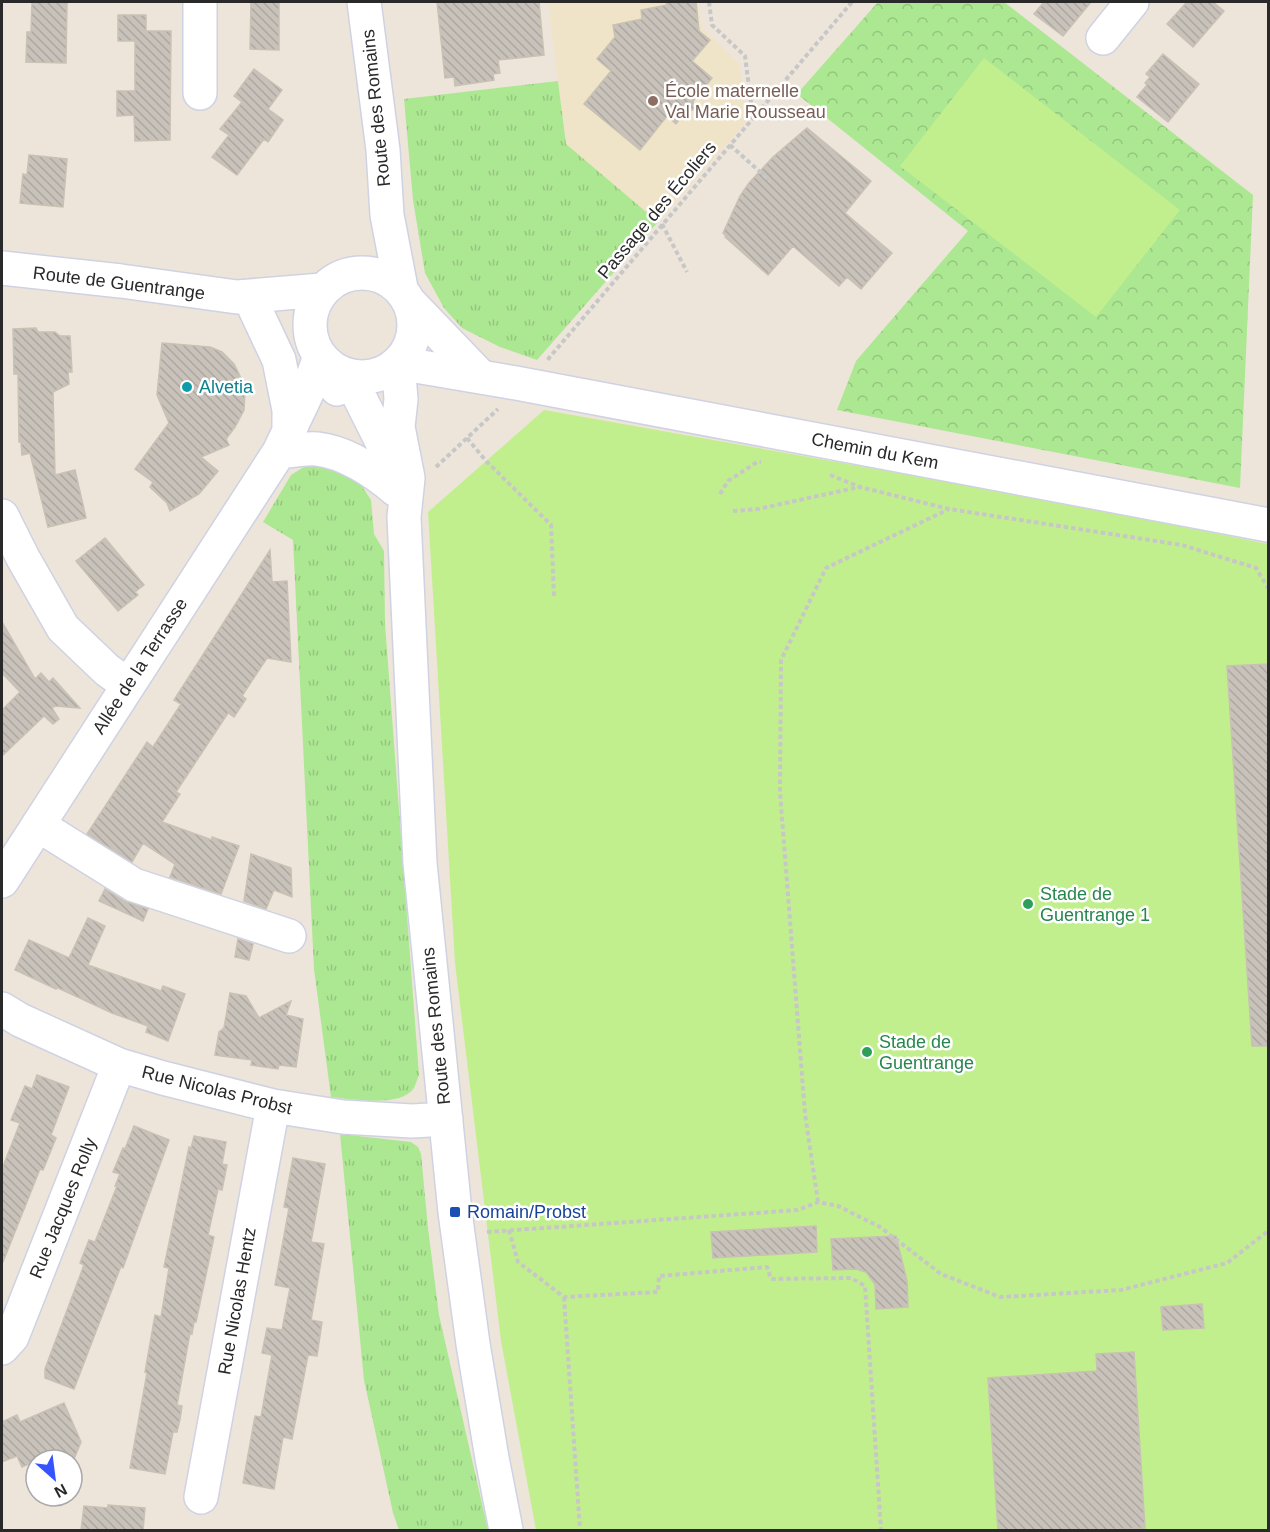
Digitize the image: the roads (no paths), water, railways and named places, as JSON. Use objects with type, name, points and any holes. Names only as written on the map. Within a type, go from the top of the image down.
[{"type":"street","points":[[200,2],[200,93]]},
{"type":"street","name":"Route des Romains","points":[[364,2],[383,150],[387,215],[405,296],[414,315],[415,328],[407,352],[398,363],[400,399],[398,427],[420,863],[455,1212],[473,1344],[506,1530]]},
{"type":"street","points":[[1103,38],[1132,2]]},
{"type":"street","points":[[351,273],[387,215]]},
{"type":"street","name":"Route de Guentrange","points":[[2,268],[121,281],[246,303],[322,290]]},
{"type":"street","points":[[398,363],[383,373],[362,377],[349,376],[328,365],[316,350],[309,330],[314,302],[322,290],[335,279],[351,273],[369,272],[386,278],[481,377]]},
{"type":"street","points":[[246,303],[279,360],[289,410],[284,441],[331,452],[357,462],[382,477],[403,495]]},
{"type":"street","name":"Route de Guentrange","points":[[246,303],[316,350]]},
{"type":"street","name":"Allée de la Terrasse","points":[[2,881],[284,441],[308,393],[316,350]]},
{"type":"street","name":"Chemin du Kem","points":[[398,363],[1269,525]]},
{"type":"street","name":"Route des Romains","points":[[349,376],[383,444],[403,495]]},
{"type":"street","name":"Allée de la Terrasse","points":[[284,441],[349,376]]},
{"type":"street","points":[[2,516],[12,564],[63,628],[107,670],[128,685]]},
{"type":"street","points":[[38,825],[134,885],[288,936]]},
{"type":"street","name":"Rue Nicolas Probst","points":[[2,1009],[20,1020],[120,1065],[273,1106],[343,1117],[412,1121],[446,1119]]},
{"type":"street","name":"Rue Jacques Rolly","points":[[2,1348],[12,1337],[120,1065]]},
{"type":"street","name":"Rue Nicolas Hentz","points":[[201,1497],[273,1106]]},
{"type":"place","name":"École maternelle Val Marie Rousseau","points":[[653,101]]},
{"type":"place","name":"Alvetia","points":[[187,387]]},
{"type":"place","name":"Stade de Guentrange 1","points":[[1028,904]]},
{"type":"place","name":"Stade de Guentrange","points":[[867,1052]]},
{"type":"place","name":"Romain/Probst","points":[[455,1212]]}]
